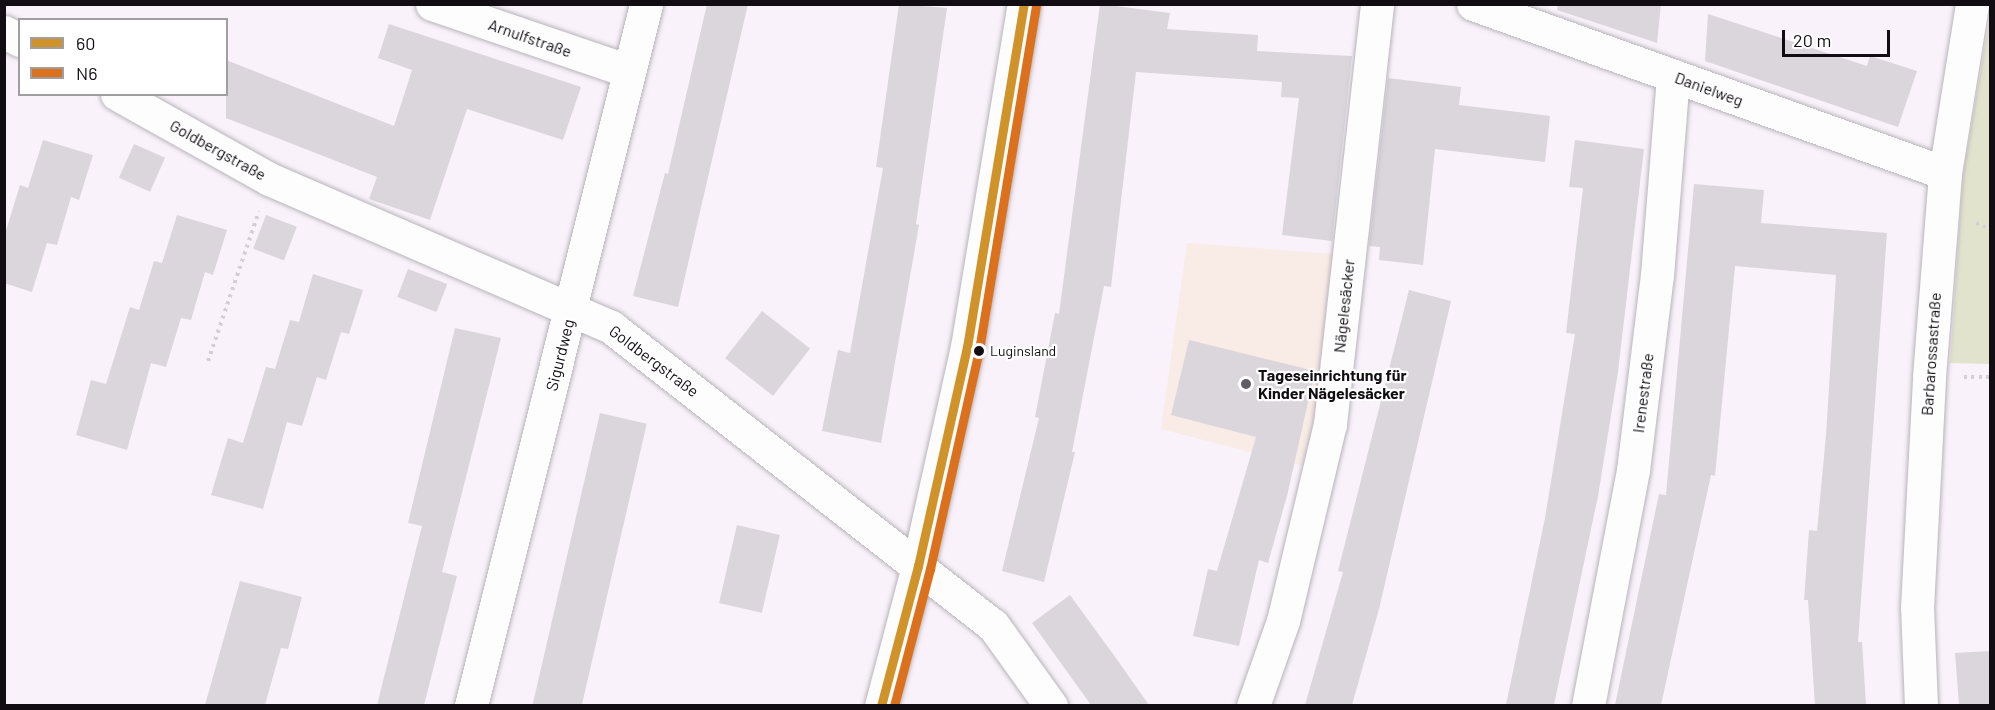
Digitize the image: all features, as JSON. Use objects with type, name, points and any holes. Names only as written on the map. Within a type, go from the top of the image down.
[{"type":"street","name":"Arnulfstraße","points":[[432,4],[628,71]]},
{"type":"street","name":"Sigurdweg","points":[[471,705],[646,4]]},
{"type":"street","points":[[881,705],[918,566],[967,347],[1023,4]]},
{"type":"street","name":"Nägelesäcker","points":[[1253,705],[1283,621],[1330,424],[1377,4]]},
{"type":"street","name":"Danielweg","points":[[1473,4],[1945,173]]},
{"type":"street","name":"Barbarossastraße","points":[[1921,705],[1918,576],[1945,173],[1972,4]]},
{"type":"street","points":[[4,32],[18,39]]},
{"type":"street","name":"Irenestraße","points":[[1588,705],[1633,470],[1657,275],[1673,76]]},
{"type":"street","name":"Goldbergstraße","points":[[121,96],[269,179],[572,307],[611,327],[993,625],[1051,705]]},
{"type":"path","points":[[208,361],[269,179]]},
{"type":"shaded area","name":"Tageseinrichtung für Kinder Nägelesäcker","points":[[1187,243],[1336,254],[1321,417],[1304,466],[1161,429]]},
{"type":"green space","points":[[1990,16],[1990,364],[1950,363],[1963,175]]},
{"type":"building","points":[[707,4],[748,4],[678,307],[633,296],[665,173],[668,174]]},
{"type":"building","points":[[899,4],[947,8],[916,224],[919,225],[881,443],[822,431],[838,350],[850,353],[883,168],[876,167]]},
{"type":"building","points":[[1100,4],[1170,13],[1167,29],[1258,35],[1257,51],[1352,56],[1332,241],[1282,235],[1299,98],[1281,97],[1282,82],[1136,72],[1111,287],[1104,286],[1072,452],[1075,452],[1044,582],[1002,571],[1039,418],[1035,417],[1055,313],[1059,314]]},
{"type":"building","points":[[1558,4],[1661,4],[1657,43],[1557,10]]},
{"type":"building","points":[[1708,14],[1867,66],[1870,56],[1917,71],[1898,127],[1705,61]]},
{"type":"building","points":[[389,24],[581,87],[563,140],[467,109],[430,220],[369,199],[377,177],[226,118],[228,61],[394,126],[412,70],[378,58]]},
{"type":"building","points":[[1388,78],[1461,87],[1459,105],[1550,116],[1545,162],[1435,149],[1423,265],[1379,260],[1380,247],[1369,246]]},
{"type":"building","points":[[43,140],[93,155],[79,200],[71,197],[57,245],[47,243],[32,292],[4,283],[4,237],[20,185],[28,188]]},
{"type":"building","points":[[1575,140],[1644,149],[1618,372],[1598,496],[1554,705],[1506,705],[1545,518],[1575,334],[1566,333],[1583,188],[1569,187]]},
{"type":"building","points":[[134,144],[165,158],[150,192],[119,178]]},
{"type":"building","points":[[1694,184],[1764,190],[1761,223],[1887,233],[1858,642],[1862,642],[1866,705],[1815,705],[1808,600],[1804,600],[1809,530],[1817,531],[1826,435],[1836,275],[1735,266],[1715,476],[1711,475],[1661,705],[1615,705],[1659,494],[1666,495]]},
{"type":"building","points":[[177,215],[227,230],[213,275],[205,272],[191,320],[181,318],[166,367],[151,363],[127,450],[76,435],[91,380],[106,384],[130,307],[139,310],[154,261],[162,263]]},
{"type":"building","points":[[266,215],[297,227],[284,260],[253,249]]},
{"type":"building","points":[[408,269],[447,284],[436,312],[397,297]]},
{"type":"building","points":[[313,274],[363,290],[349,334],[341,332],[326,380],[317,377],[302,426],[287,422],[263,509],[211,495],[228,438],[243,443],[266,367],[275,369],[290,320],[299,322]]},
{"type":"building","points":[[1409,290],[1451,301],[1379,609],[1352,705],[1305,705],[1343,572],[1338,571]]},
{"type":"building","points":[[762,311],[810,349],[773,396],[725,358]]},
{"type":"building","points":[[455,328],[501,338],[442,572],[457,576],[424,705],[377,705],[422,526],[408,523]]},
{"type":"building","points":[[1189,340],[1315,371],[1287,496],[1268,563],[1259,560],[1239,646],[1193,636],[1208,569],[1217,571],[1256,437],[1171,415]]},
{"type":"building","points":[[600,413],[647,424],[582,706],[533,705]]},
{"type":"building","points":[[737,525],[780,535],[762,613],[719,603]]},
{"type":"building","points":[[240,581],[302,597],[288,649],[281,648],[265,705],[205,705]]},
{"type":"building","points":[[1070,595],[1149,705],[1091,705],[1032,623]]},
{"type":"building","points":[[1990,651],[1990,705],[1959,705],[1955,653]]},
{"type":"transit line","name":"60","points":[[881,706],[918,566],[967,347],[1024,4]]},
{"type":"transit line","name":"N6","points":[[894,706],[930,569],[979,350],[1036,6]]},
{"type":"place","name":"Luginsland","points":[[979,351]]},
{"type":"place","name":"Tageseinrichtung für Kinder Nägelesäcker","points":[[1246,384]]}]
